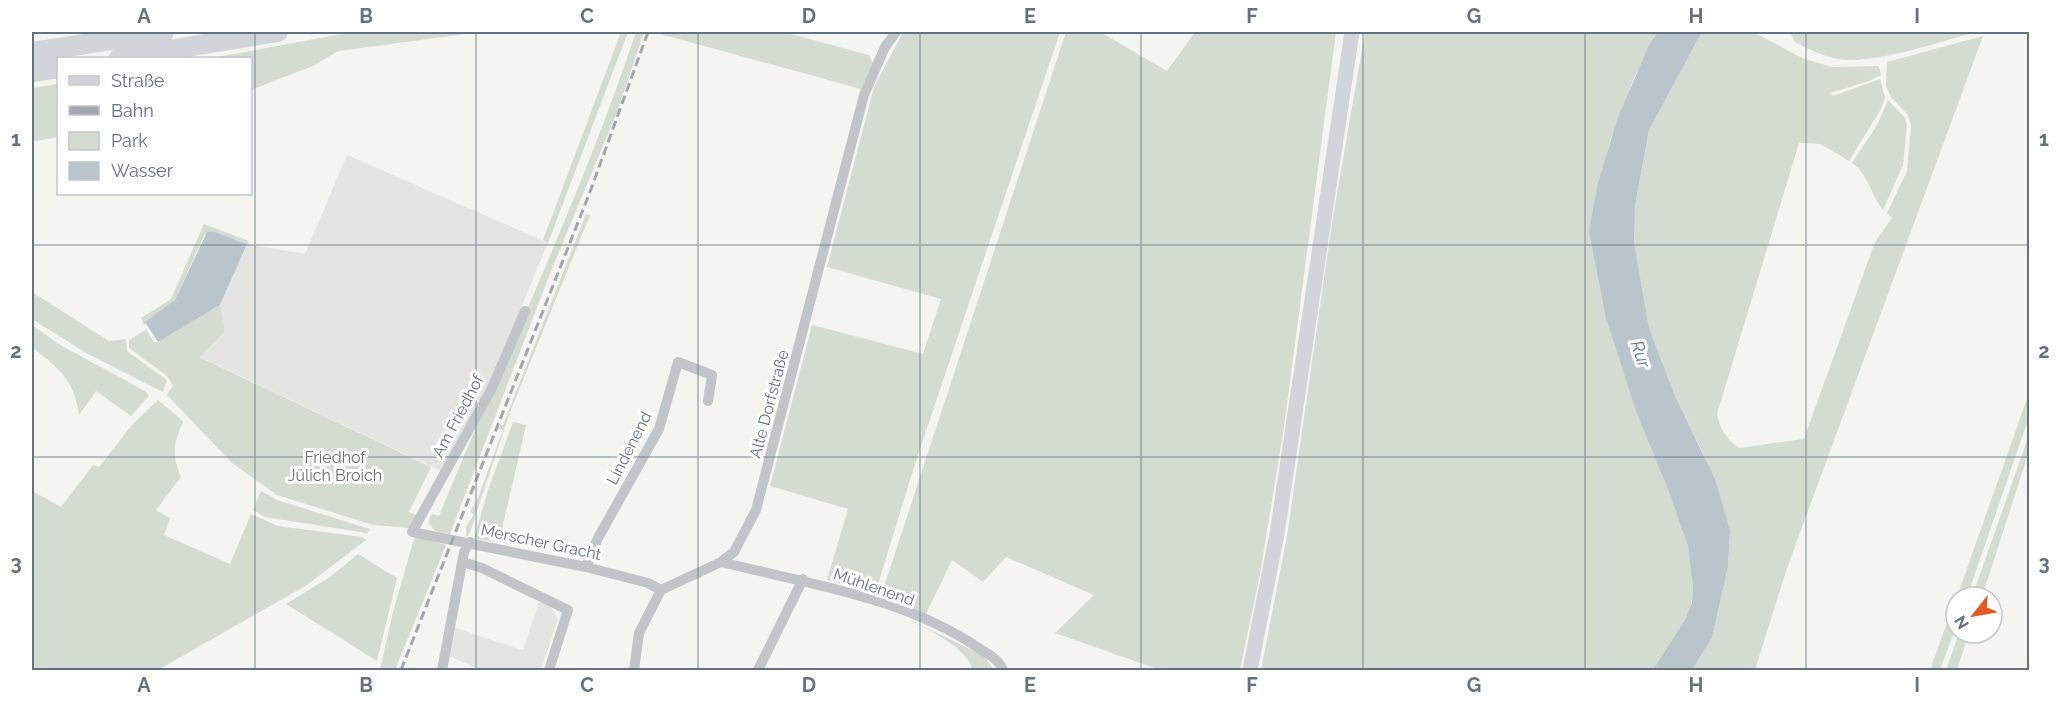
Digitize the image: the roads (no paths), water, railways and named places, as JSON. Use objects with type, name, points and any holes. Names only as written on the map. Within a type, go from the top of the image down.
[{"type":"highway","points":[[32,52],[164,32]]},
{"type":"highway","points":[[125,57],[278,32]]},
{"type":"highway","points":[[32,72],[57,68]]},
{"type":"main road","points":[[1250,670],[1276,534],[1352,32]]},
{"type":"street","name":"Alte Dorfstraße","points":[[661,590],[721,562],[740,544],[756,510],[864,95],[885,47],[896,32]]},
{"type":"street","name":"Am Friedhof","points":[[412,532],[492,388],[525,311]]},
{"type":"street","name":"Lindenend","points":[[586,567],[598,538],[659,429],[678,362],[712,375],[708,401]]},
{"type":"street","name":"Merscher Gracht","points":[[412,532],[586,567],[648,583],[661,590]]},
{"type":"street","points":[[442,670],[464,552],[470,542]]},
{"type":"street","points":[[463,562],[482,568],[568,610],[549,670]]},
{"type":"street","name":"Mühlenend","points":[[721,562],[803,579],[875,600],[961,636],[1000,662],[1003,670]]},
{"type":"street","points":[[758,670],[803,579]]},
{"type":"street","points":[[634,670],[639,633],[661,590]]},
{"type":"water","name":"Rur","points":[[1658,32],[1702,32],[1649,130],[1635,206],[1634,243],[1649,328],[1675,396],[1715,479],[1730,530],[1728,567],[1712,638],[1692,670],[1653,670],[1685,620],[1692,603],[1693,586],[1688,546],[1668,489],[1636,411],[1606,318],[1589,231],[1598,183],[1618,117],[1649,45]]},
{"type":"water","points":[[207,232],[215,232],[247,244],[220,305],[158,342],[145,322],[175,300]]},
{"type":"railway","points":[[401,670],[590,192],[648,32]]},
{"type":"park label","name":"Friedhof Jülich Broich","points":[[335,466]]}]
